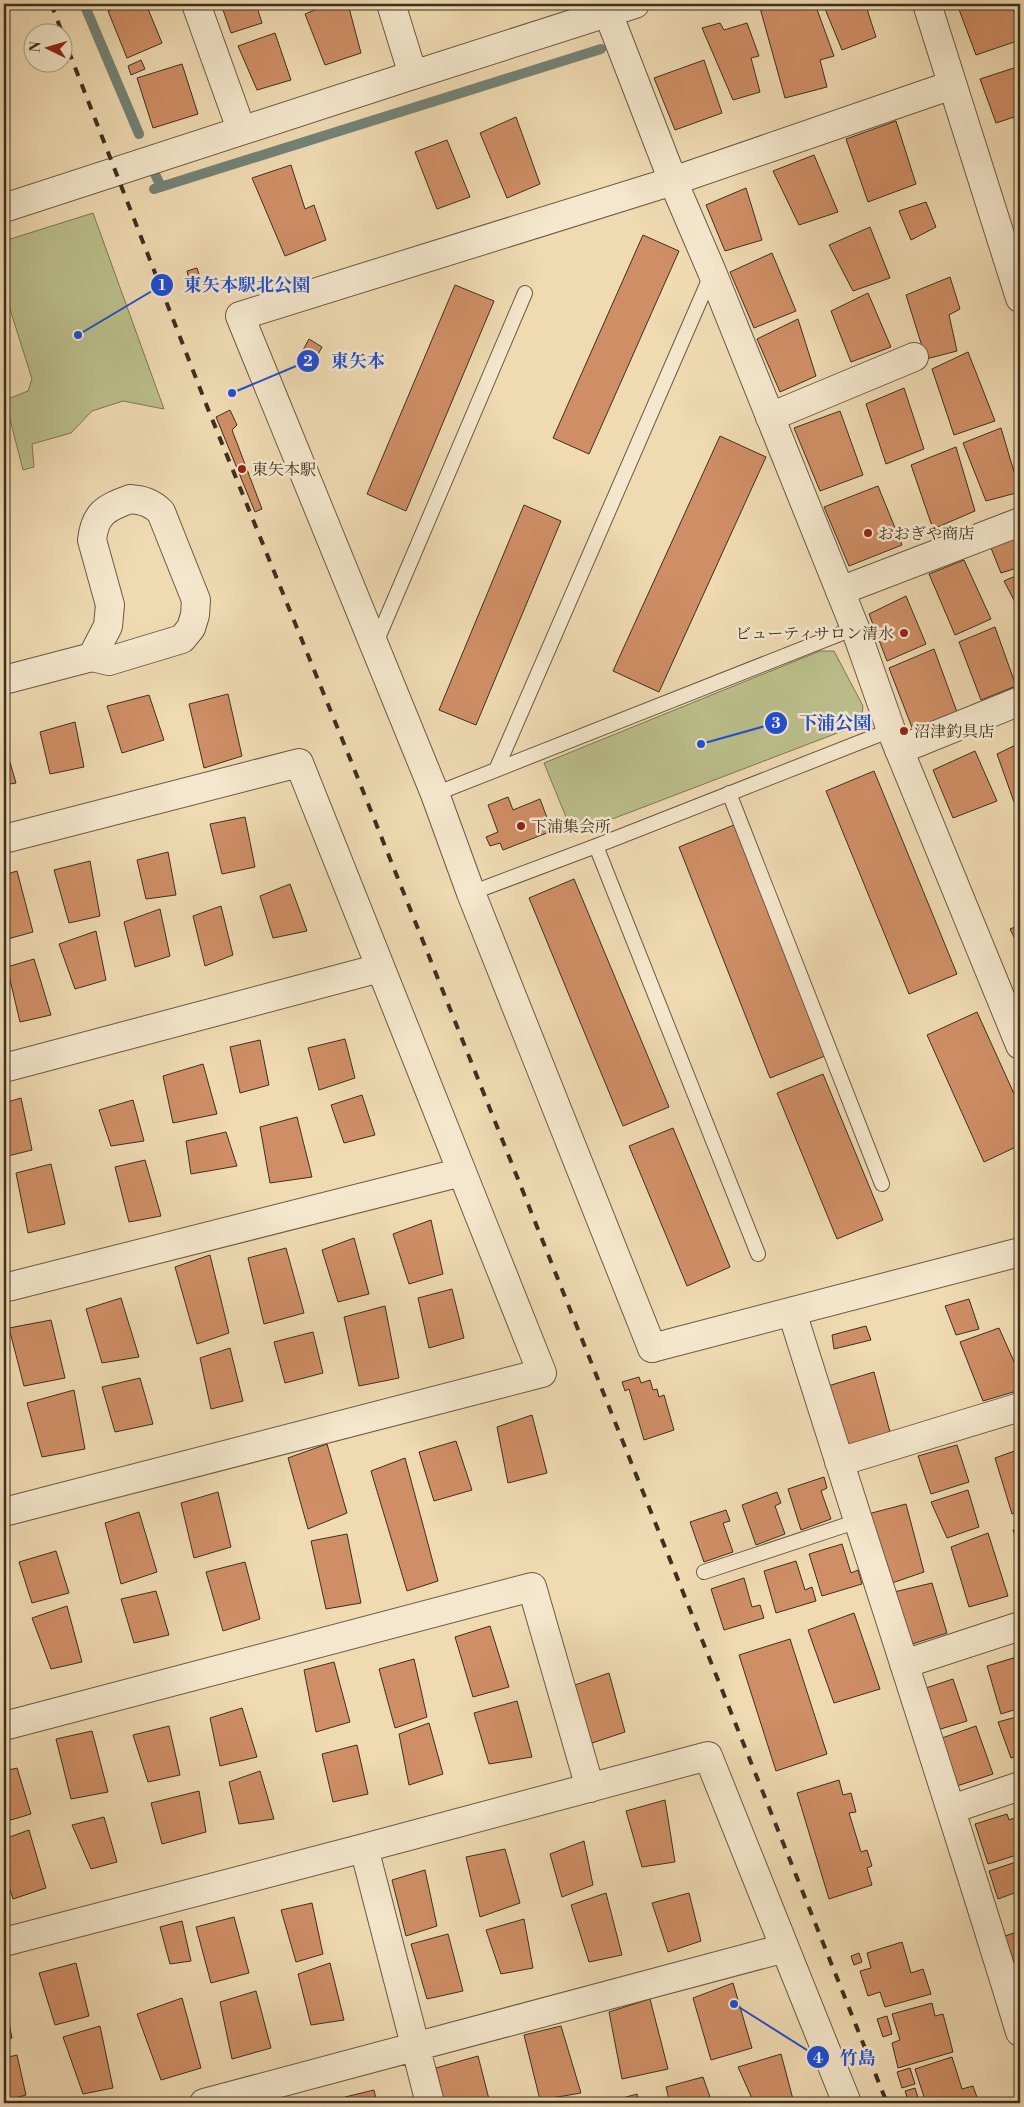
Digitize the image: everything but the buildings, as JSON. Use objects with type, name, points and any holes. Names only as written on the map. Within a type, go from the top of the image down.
[{"type":"street","points":[[196,4],[241,129]]},
{"type":"street","points":[[391,4],[413,75]]},
{"type":"street","points":[[4,208],[241,129],[635,4]]},
{"type":"street","points":[[927,4],[1020,298]]},
{"type":"street","points":[[608,13],[673,181],[712,272],[855,628],[895,740],[1020,1045]]},
{"type":"street","points":[[952,85],[673,181],[240,316],[435,794],[471,893],[652,1348],[1020,1252]]},
{"type":"street","points":[[770,417],[914,357]]},
{"type":"street","points":[[4,680],[92,657],[109,661],[182,638],[191,628],[196,600],[161,512],[153,504],[142,500],[130,499],[108,507],[99,517],[93,530],[92,540],[110,604],[108,626],[92,657]]},
{"type":"street","points":[[840,592],[1020,522]]},
{"type":"street","points":[[895,740],[1020,701]]},
{"type":"street","points":[[4,840],[299,763],[542,1373],[4,1512]]},
{"type":"street","points":[[4,1068],[380,968]]},
{"type":"street","points":[[4,1288],[462,1172]]},
{"type":"street","points":[[792,1312],[952,1809],[1020,2032]]},
{"type":"street","points":[[839,1462],[1020,1407]]},
{"type":"street","points":[[4,1726],[532,1587],[590,1788]]},
{"type":"street","points":[[904,1664],[1020,1626]]},
{"type":"street","points":[[4,1942],[708,1756],[847,2103]]},
{"type":"street","points":[[952,1809],[1020,1786]]},
{"type":"street","points":[[364,1848],[430,2103]]},
{"type":"street","points":[[204,2103],[784,1948]]},
{"type":"lane","points":[[496,770],[712,272]]},
{"type":"lane","points":[[374,646],[525,293]]},
{"type":"lane","points":[[435,794],[855,628]]},
{"type":"lane","points":[[471,893],[729,794],[895,740]]},
{"type":"lane","points":[[729,794],[882,1184]]},
{"type":"lane","points":[[596,846],[758,1254]]},
{"type":"lane","points":[[704,1572],[858,1521]]},
{"type":"green space","points":[[93,213],[164,409],[123,401],[92,411],[71,433],[32,444],[34,467],[23,470],[5,400],[28,391],[32,379],[4,290],[4,241]]},
{"type":"green space","points":[[820,651],[834,651],[863,706],[861,724],[573,834],[544,763]]},
{"type":"waterway","points":[[84,4],[139,134]]},
{"type":"waterway","points":[[154,189],[601,49]]},
{"type":"waterway","points":[[155,174],[161,187]]},
{"type":"railway","points":[[51,4],[58,22]]},
{"type":"railway","points":[[72,60],[208,409],[349,756],[887,2103]]},
{"type":"place","name":"東矢本駅北公園","points":[[78,335]]},
{"type":"place","name":"東矢本","points":[[232,393]]},
{"type":"place","name":"東矢本駅","points":[[242,469]]},
{"type":"place","name":"おおぎや商店","points":[[868,533]]},
{"type":"place","name":"ビューティサロン清水","points":[[904,633]]},
{"type":"place","name":"沼津釣具店","points":[[904,731]]},
{"type":"place","name":"下浦公園","points":[[701,744]]},
{"type":"place","name":"下浦集会所","points":[[521,826]]},
{"type":"place","name":"竹島","points":[[734,2004]]}]
